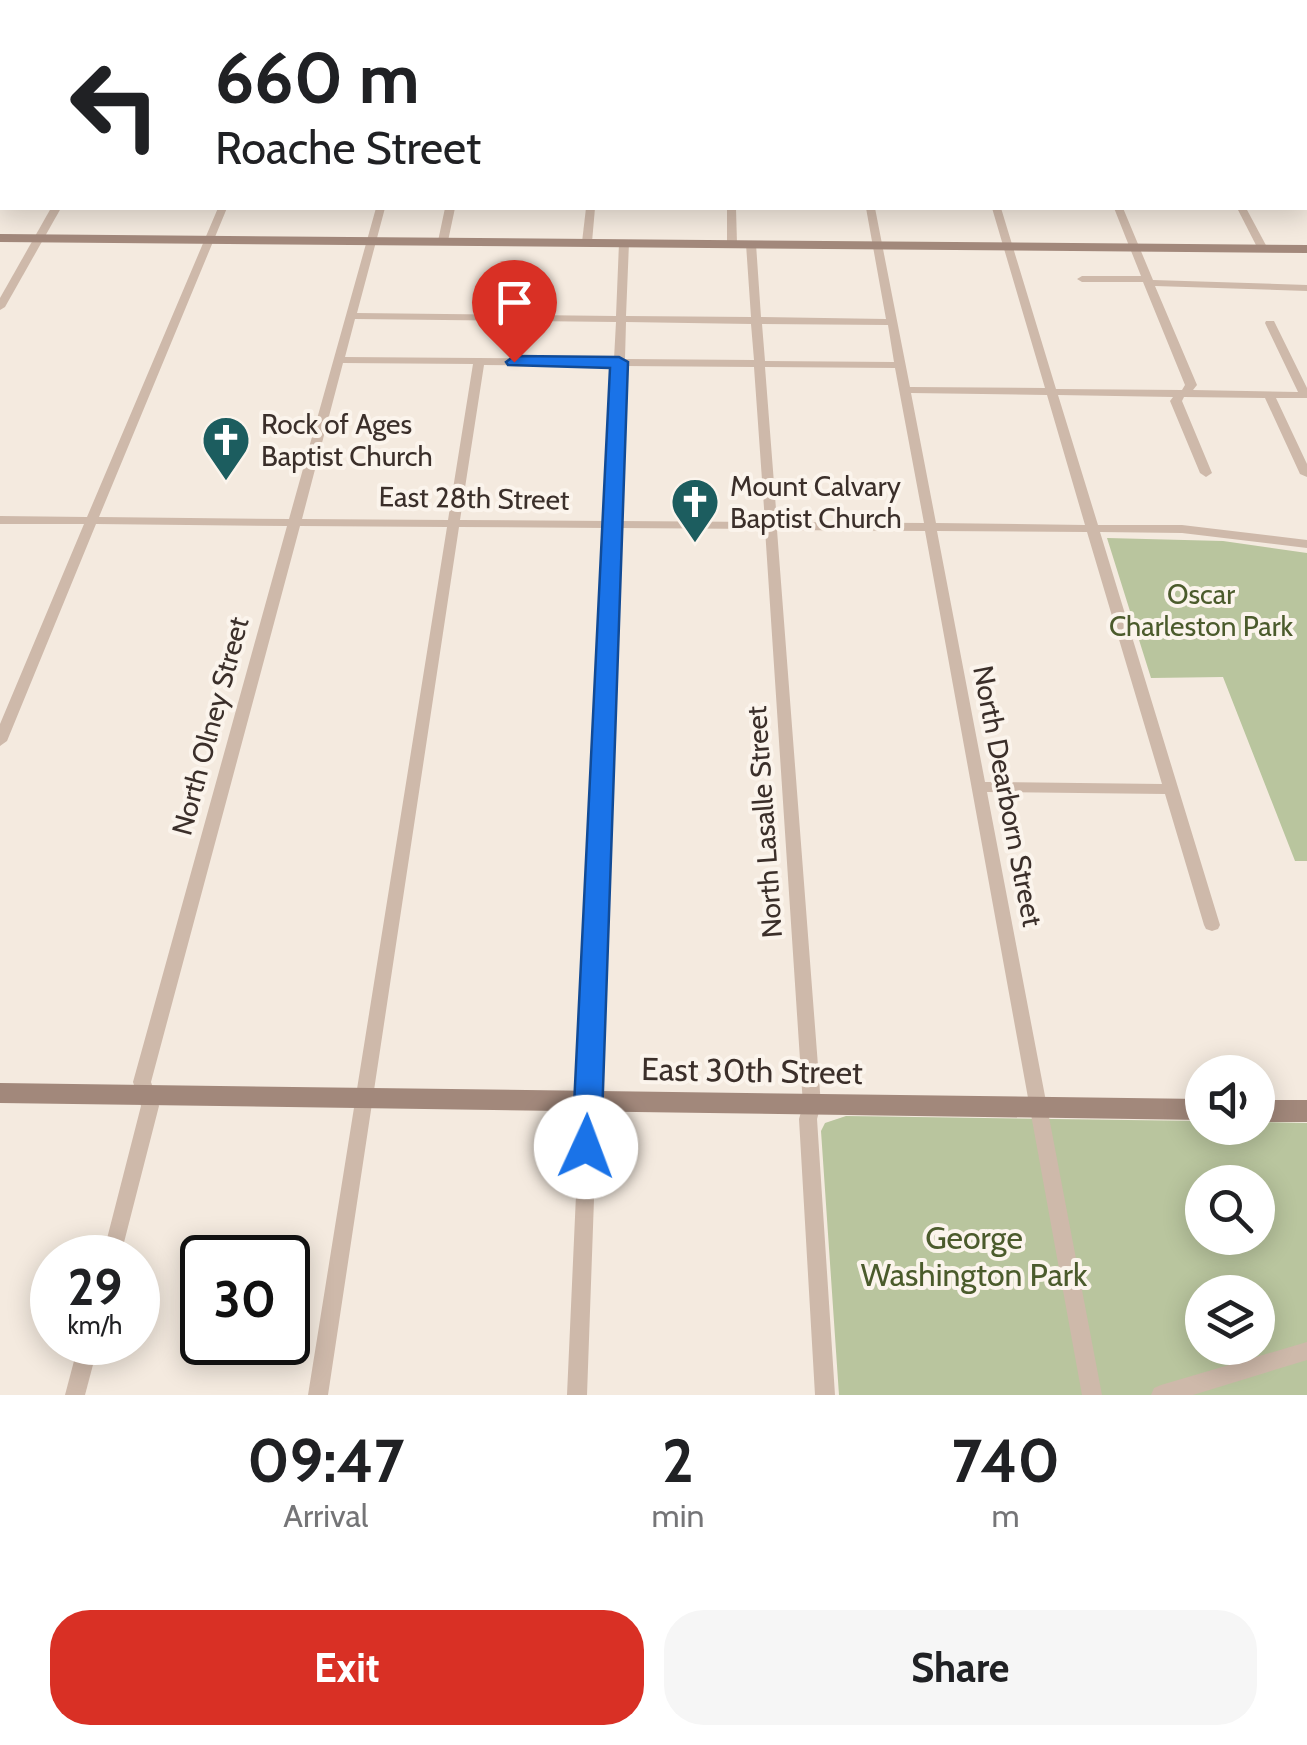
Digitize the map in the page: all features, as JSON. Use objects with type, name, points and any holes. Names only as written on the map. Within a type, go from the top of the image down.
[{"type":"street","points":[[0,306],[55,210]]},
{"type":"street","points":[[0,741],[221,210]]},
{"type":"street","name":"North Olney Street","points":[[117,1235],[149,1110],[142,1082],[380,210]]},
{"type":"street","points":[[443,241],[450,210]]},
{"type":"street","points":[[587,242],[590,210]]},
{"type":"street","points":[[730,210],[732,244]]},
{"type":"street","name":"North Dearborn Street","points":[[871,210],[1092,1395]]},
{"type":"street","points":[[997,210],[1212,926]]},
{"type":"street","points":[[1119,210],[1191,385],[1176,399],[1206,473]]},
{"type":"street","points":[[1242,210],[1263,249]]},
{"type":"street","points":[[0,238],[1307,249]]},
{"type":"street","points":[[577,1395],[624,243]]},
{"type":"street","name":"North Lasalle Street","points":[[751,244],[812,1105],[808,1119],[825,1395]]},
{"type":"street","points":[[1082,279],[1307,285]]},
{"type":"street","points":[[350,316],[892,322]]},
{"type":"street","points":[[904,390],[1306,395],[1270,323]]},
{"type":"street","points":[[338,360],[900,365]]},
{"type":"street","points":[[318,1395],[478,361]]},
{"type":"street","points":[[1269,394],[1306,474]]},
{"type":"street","name":"East 28th Street","points":[[0,520],[1202,530],[1307,544]]},
{"type":"street","points":[[978,787],[1171,789]]},
{"type":"street","name":"East 30th Street","points":[[0,1094],[1185,1110]]},
{"type":"street","points":[[1275,1111],[1307,1111]]},
{"type":"street","points":[[1161,1395],[1307,1351]]},
{"type":"street","points":[[75,1395],[83,1365]]},
{"type":"green space","name":"Oscar Charleston Park","points":[[1107,538],[1223,541],[1307,553],[1307,861],[1295,861],[1223,677],[1151,678]]},
{"type":"green space","name":"George Washington Park","points":[[846,1116],[1185,1121],[1185,1145],[1275,1145],[1275,1122],[1307,1123],[1307,1395],[839,1395],[821,1131],[825,1123]]},
{"type":"place","name":"Rock of Ages Baptist Church","points":[[226,482]]},
{"type":"place","name":"Mount Calvary Baptist Church","points":[[695,544]]},
{"type":"route","points":[[514,362],[619,362],[586,1147]]}]
